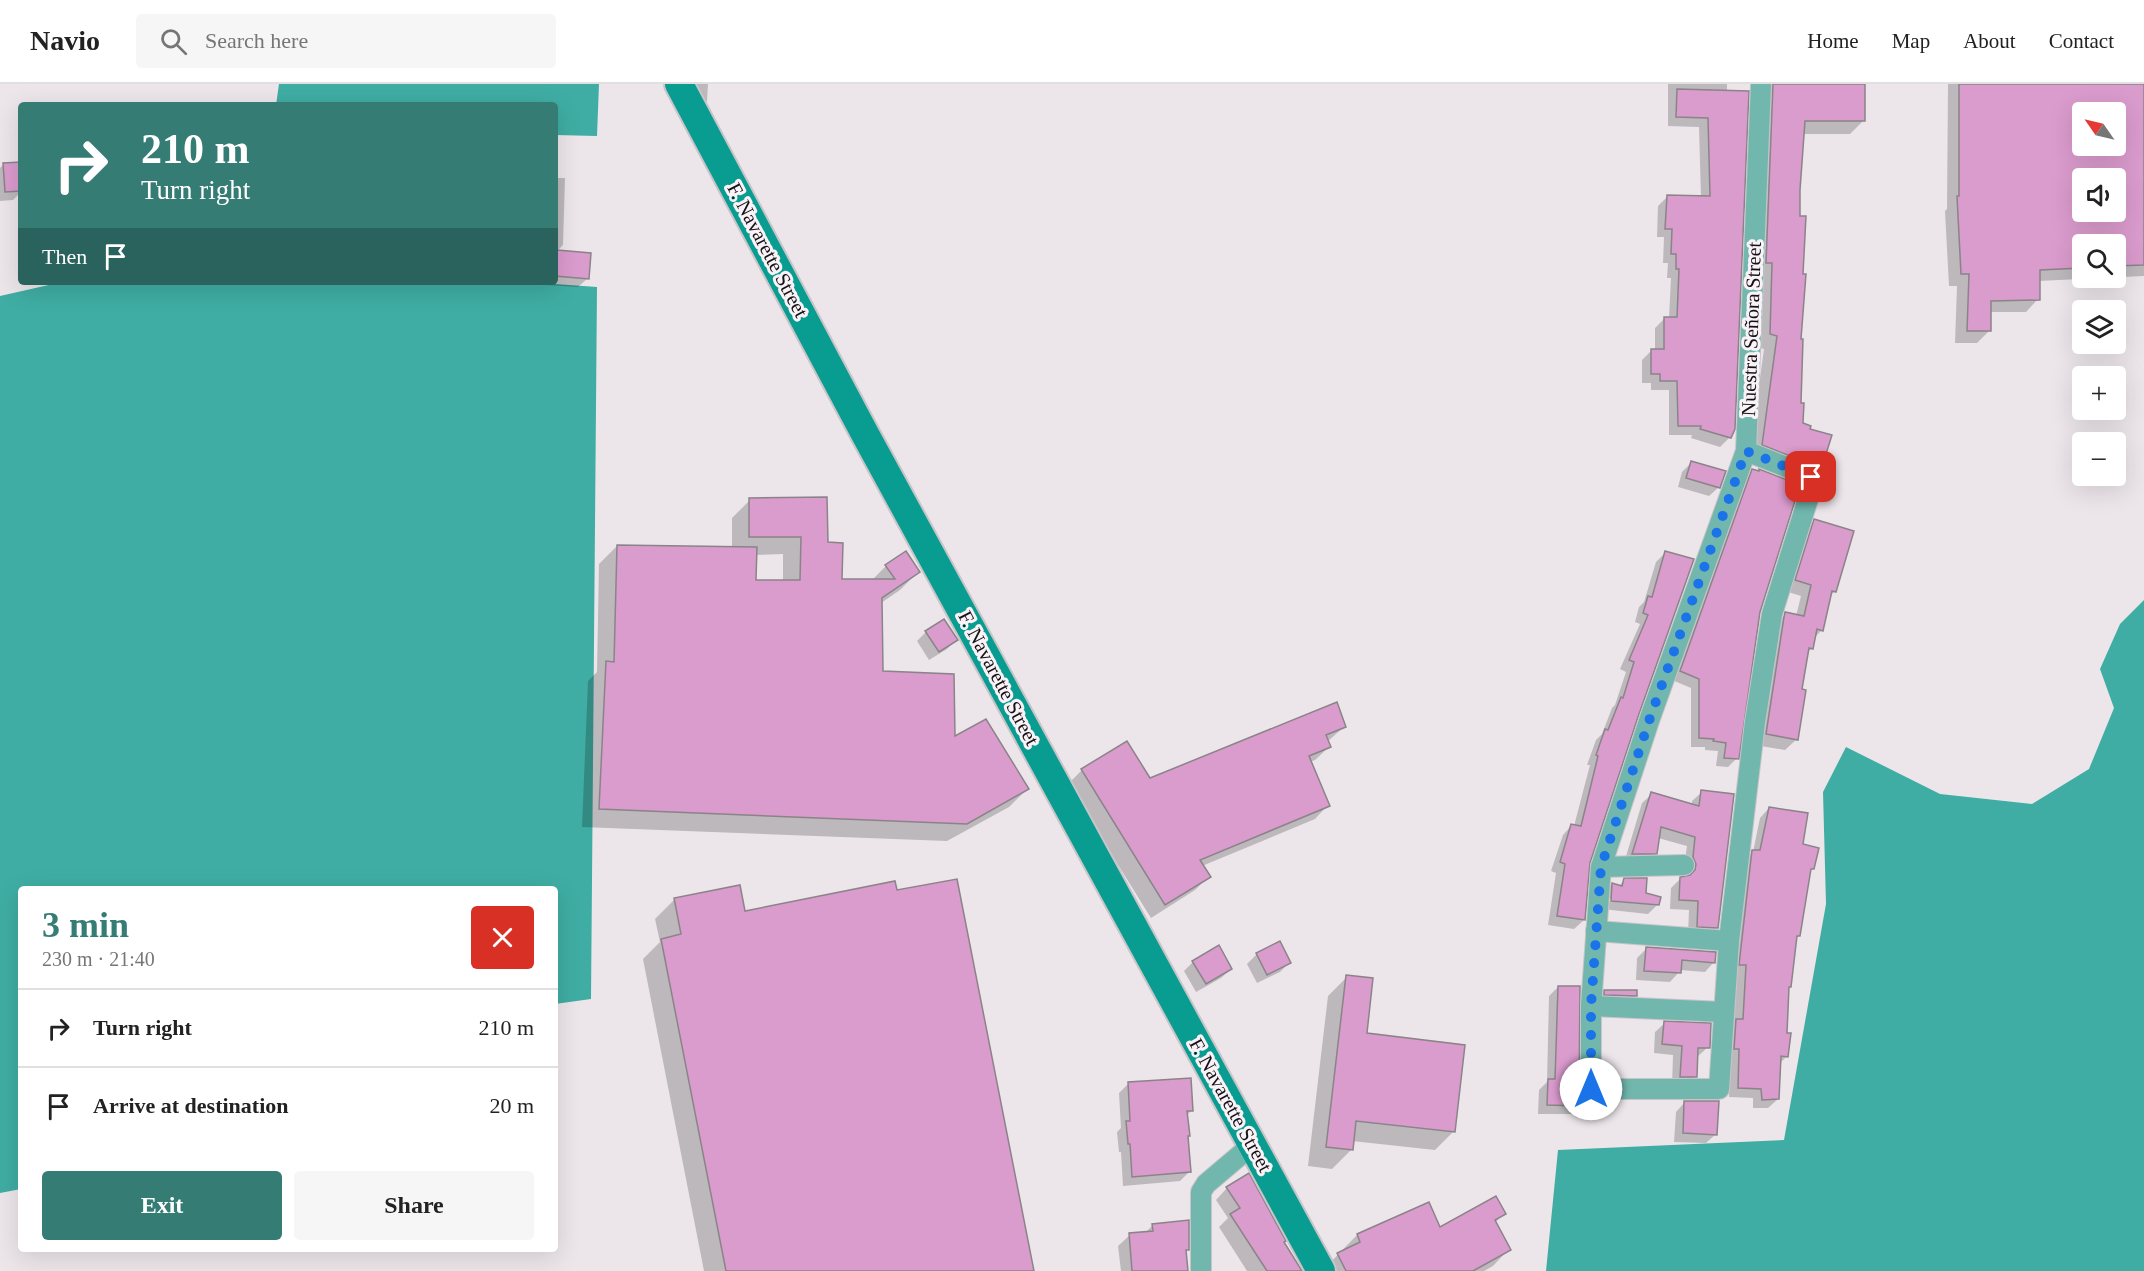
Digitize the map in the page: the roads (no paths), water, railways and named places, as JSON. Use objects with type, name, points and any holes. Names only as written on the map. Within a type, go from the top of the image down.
[{"type":"main road","name":"F. Navarette Street","points":[[679,84],[865,434],[1321,1271]]},
{"type":"street","name":"Nuestra Señora Street","points":[[1724,1012],[1719,1089],[1591,1089],[1591,1006],[1601,867],[1650,718],[1746,451],[1761,84]]},
{"type":"street","points":[[1591,1006],[1724,1012],[1729,941],[1755,722],[1772,614],[1813,483],[1811,477],[1746,451]]},
{"type":"street","points":[[1601,867],[1684,866]]},
{"type":"street","points":[[1596,931],[1729,941]]},
{"type":"street","points":[[1201,1271],[1201,1192],[1206,1184],[1252,1145]]}]
